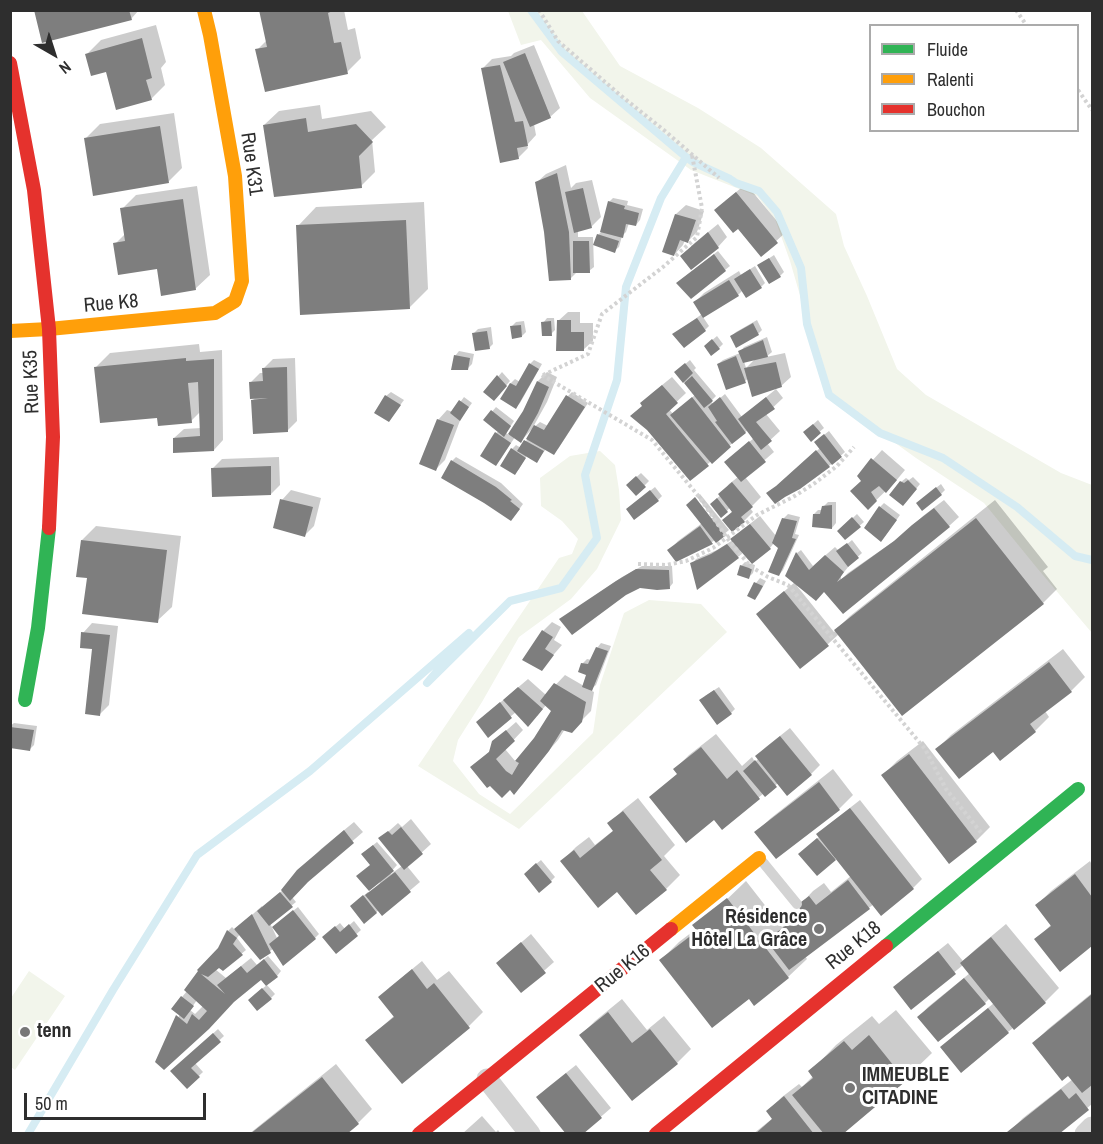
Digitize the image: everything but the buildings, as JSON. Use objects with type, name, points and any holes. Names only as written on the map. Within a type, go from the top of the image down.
[{"type":"street","name":"Rue K31","points":[[204,10],[235,176],[242,281],[235,301],[215,314]]},
{"type":"street","name":"Rue K35","points":[[10,63],[34,190],[49,329],[53,437],[50,526],[38,628],[25,700]]},
{"type":"street","name":"Rue K8","points":[[10,331],[215,314]]},
{"type":"street","name":"Rue K18","points":[[656,1134],[1078,789]]},
{"type":"street","name":"Rue K16","points":[[419,1134],[759,858]]},
{"type":"street","points":[[487,1080],[530,1134]]},
{"type":"street","points":[[1085,1134],[1092,1127]]},
{"type":"lane","points":[[759,858],[797,904]]},
{"type":"path","points":[[539,10],[558,40],[719,178]]},
{"type":"path","points":[[1016,10],[1026,24]]},
{"type":"path","points":[[1079,93],[1092,110]]},
{"type":"path","points":[[692,155],[702,208],[697,237],[663,267],[602,314],[588,354],[542,375],[652,440],[700,498],[750,566],[768,578],[788,585],[925,749],[946,789],[999,853]]},
{"type":"path","points":[[639,564],[666,566],[686,561],[713,548],[757,515],[815,483],[837,466],[854,447]]},
{"type":"shaded area","points":[[508,11],[582,11],[620,66],[698,108],[761,148],[836,214],[844,246],[897,369],[926,395],[1061,473],[1092,485],[1092,633],[984,503],[916,458],[829,395],[790,261],[775,219],[757,196],[691,170],[590,98],[541,40],[521,45]]},
{"type":"shaded area","points":[[600,451],[615,465],[621,520],[597,569],[571,599],[519,637],[458,740],[453,761],[479,794],[510,814],[593,733],[600,685],[624,613],[649,600],[701,604],[727,632],[519,829],[418,766],[559,558],[572,554],[578,539],[562,521],[541,506],[540,478],[570,456]]},
{"type":"shaded area","name":"tenn","points":[[29,971],[65,996],[15,1070],[11,1067],[11,998]]},
{"type":"waterway","points":[[531,10],[562,52],[686,157],[736,183],[759,191],[777,212],[801,268],[807,324],[829,395],[880,433],[943,458],[1017,507],[1075,556],[1092,560]]},
{"type":"waterway","points":[[28,1134],[113,990],[197,855],[310,771],[469,633],[427,683],[510,601],[561,588],[597,538],[585,475],[617,380],[626,287],[661,198],[686,157]]},
{"type":"traffic: fast","points":[[25,700],[38,628],[49,528]]},
{"type":"traffic: fast","points":[[886,946],[1078,789]]},
{"type":"traffic: slow","points":[[10,331],[215,313],[235,301],[242,281],[235,176],[204,10]]},
{"type":"traffic: slow","points":[[671,929],[759,858]]},
{"type":"traffic: jam","points":[[10,63],[34,190],[49,329],[53,437],[49,528]]},
{"type":"traffic: jam","points":[[419,1134],[671,929]]},
{"type":"traffic: jam","points":[[656,1134],[886,946]]},
{"type":"place","name":"Résidence Hôtel La Grâce","points":[[819,929]]},
{"type":"place","name":"tenn","points":[[25,1032]]},
{"type":"place","name":"IMMEUBLE CITADINE","points":[[850,1088]]}]
